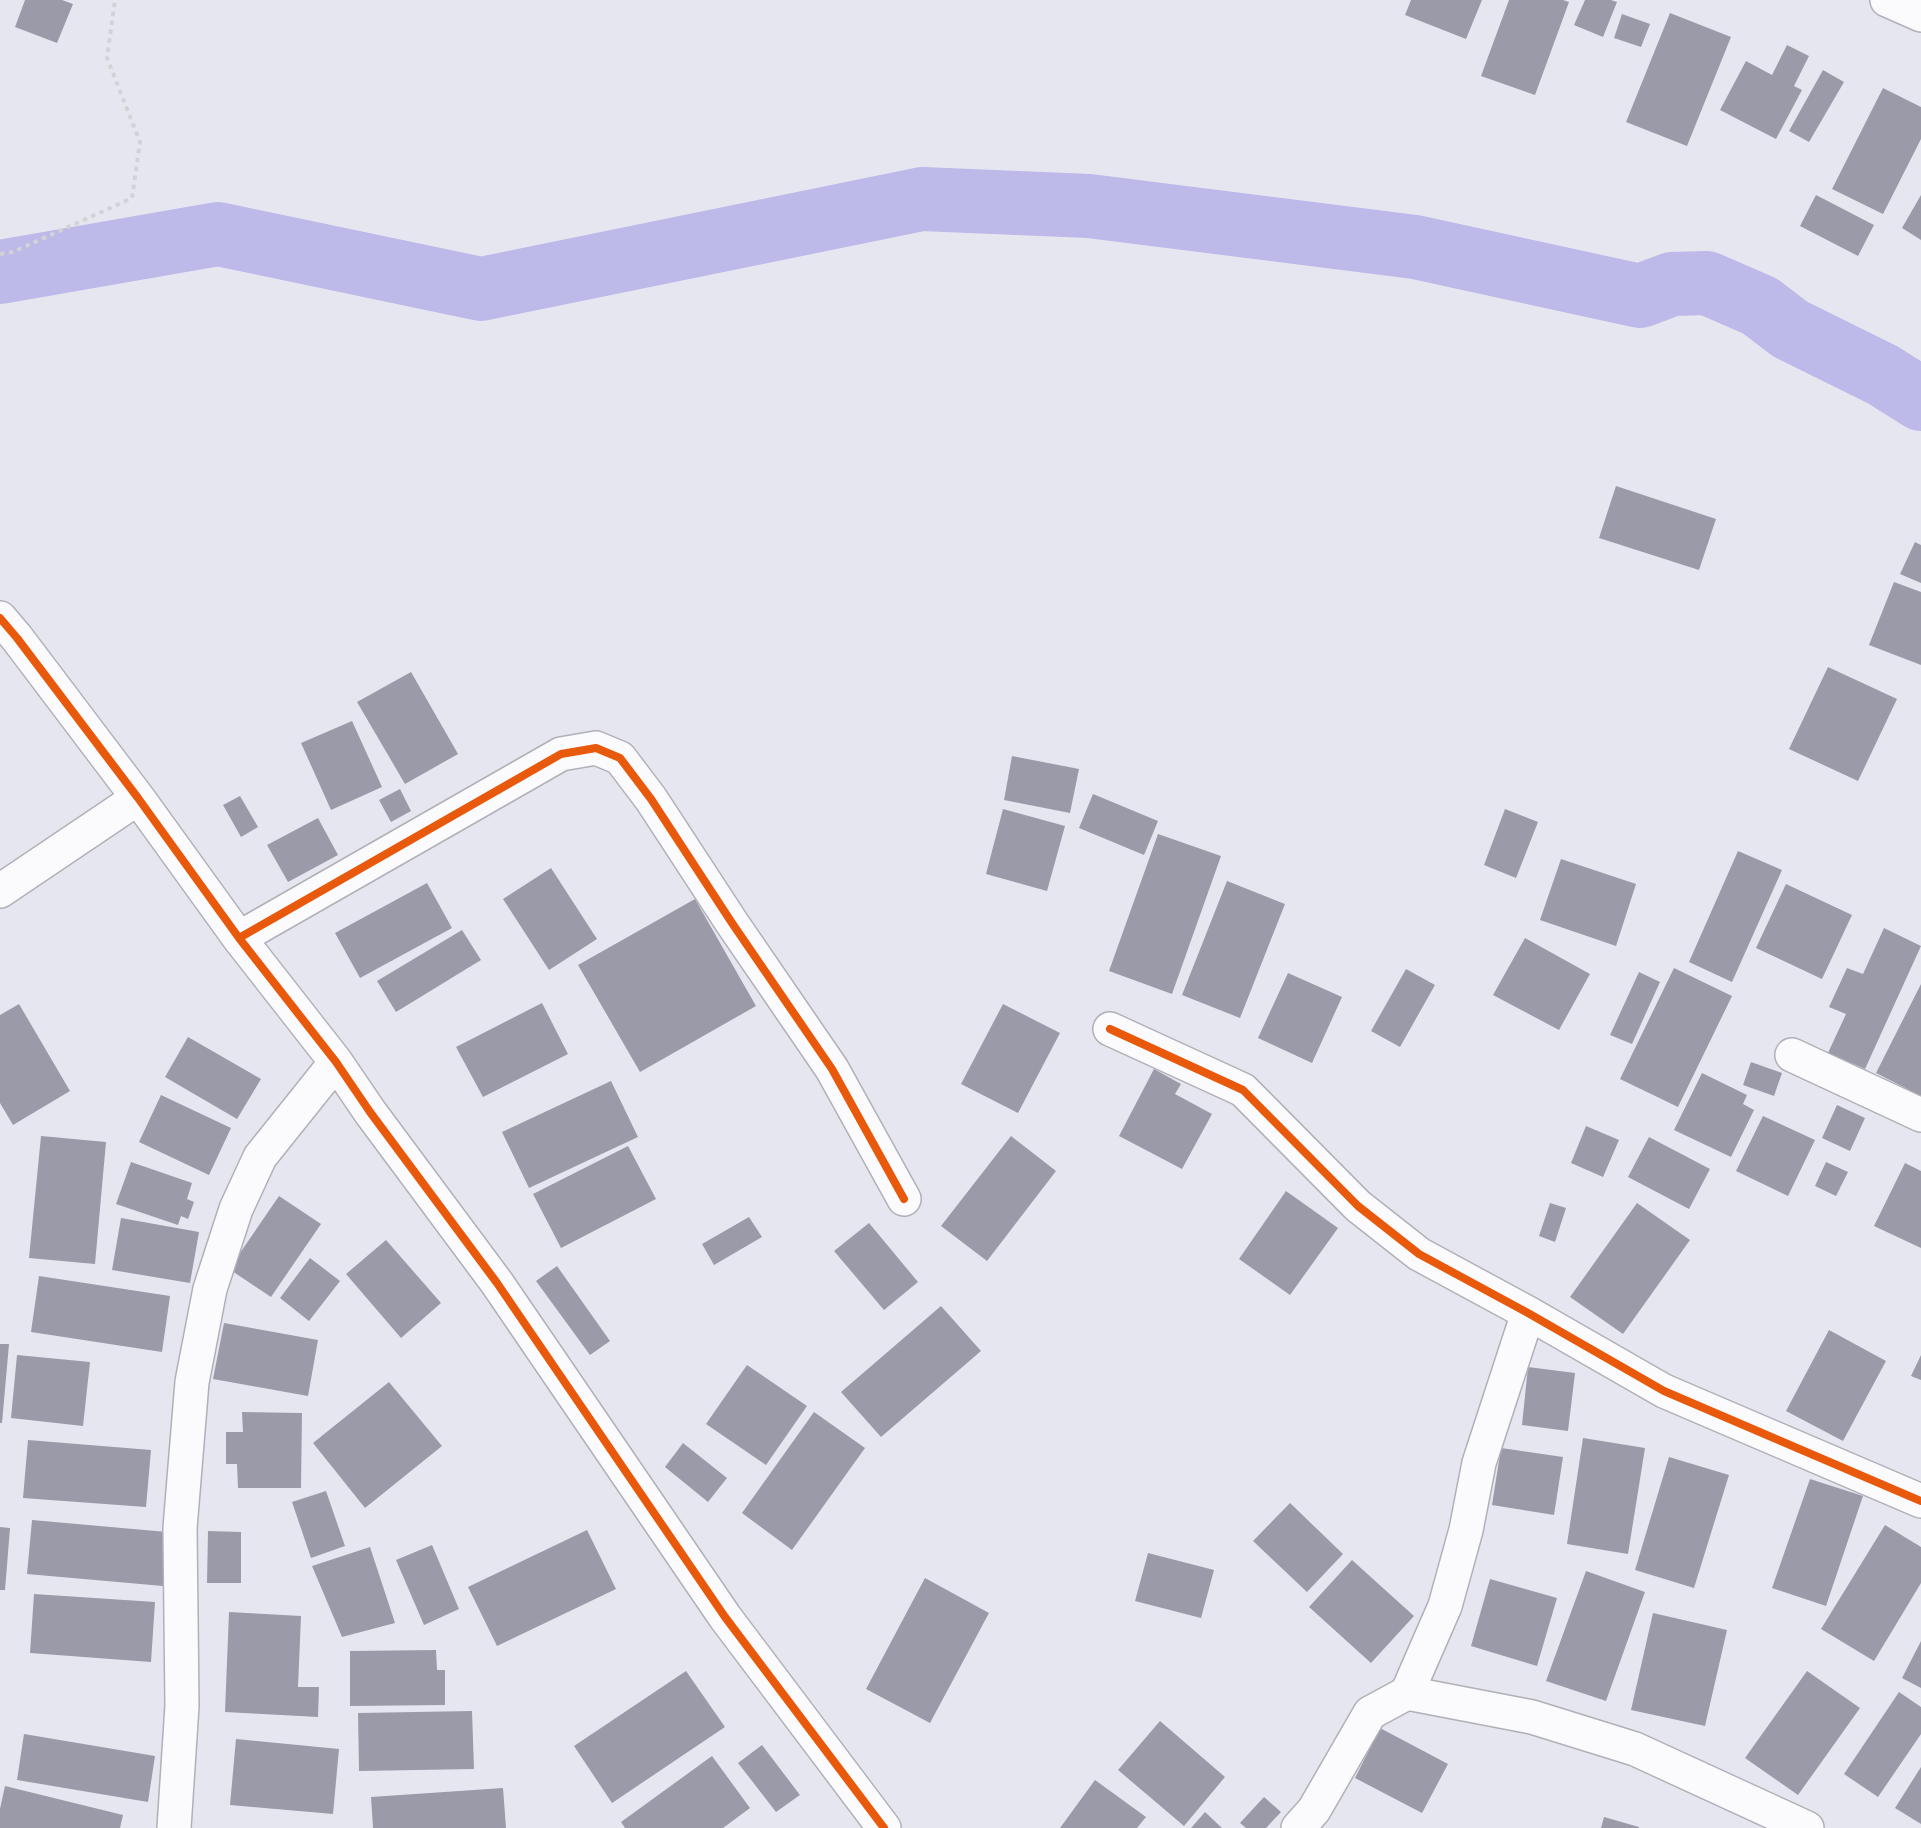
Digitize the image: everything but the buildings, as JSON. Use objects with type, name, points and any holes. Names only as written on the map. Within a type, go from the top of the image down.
[{"type":"street","points":[[1887,0],[1920,11]]},
{"type":"street","points":[[0,618],[138,798],[239,938],[336,1062],[370,1112],[497,1283],[725,1617],[884,1828]]},
{"type":"street","points":[[239,938],[561,754],[596,748],[620,758],[651,800],[832,1068],[904,1199]]},
{"type":"street","points":[[0,891],[138,798]]},
{"type":"street","points":[[1110,1029],[1243,1090],[1358,1206],[1419,1254],[1664,1391],[1921,1501]]},
{"type":"street","points":[[1792,1055],[1921,1115]]},
{"type":"street","points":[[174,1828],[182,1706],[180,1528],[192,1382],[210,1289],[236,1209],[260,1156],[336,1062]]},
{"type":"street","points":[[1298,1828],[1314,1810],[1371,1713],[1407,1693],[1445,1606],[1466,1530],[1479,1463],[1528,1313]]},
{"type":"street","points":[[1407,1693],[1532,1717],[1635,1749],[1807,1828]]},
{"type":"path","points":[[0,254],[13,252],[132,198],[140,142],[107,58],[115,0]]},
{"type":"waterway","points":[[0,272],[218,234],[481,289],[922,199],[1089,206],[1415,247],[1640,296],[1672,284],[1707,283],[1760,306],[1790,329],[1883,375],[1921,399]]},
{"type":"cycle path","points":[[0,618],[138,798],[239,938],[336,1062],[370,1112],[497,1283],[725,1617],[884,1828]]},
{"type":"cycle path","points":[[239,938],[561,754],[596,748],[620,758],[651,799],[832,1069],[904,1199]]},
{"type":"cycle path","points":[[1110,1029],[1243,1090],[1358,1206],[1419,1254],[1664,1391],[1921,1501]]}]
